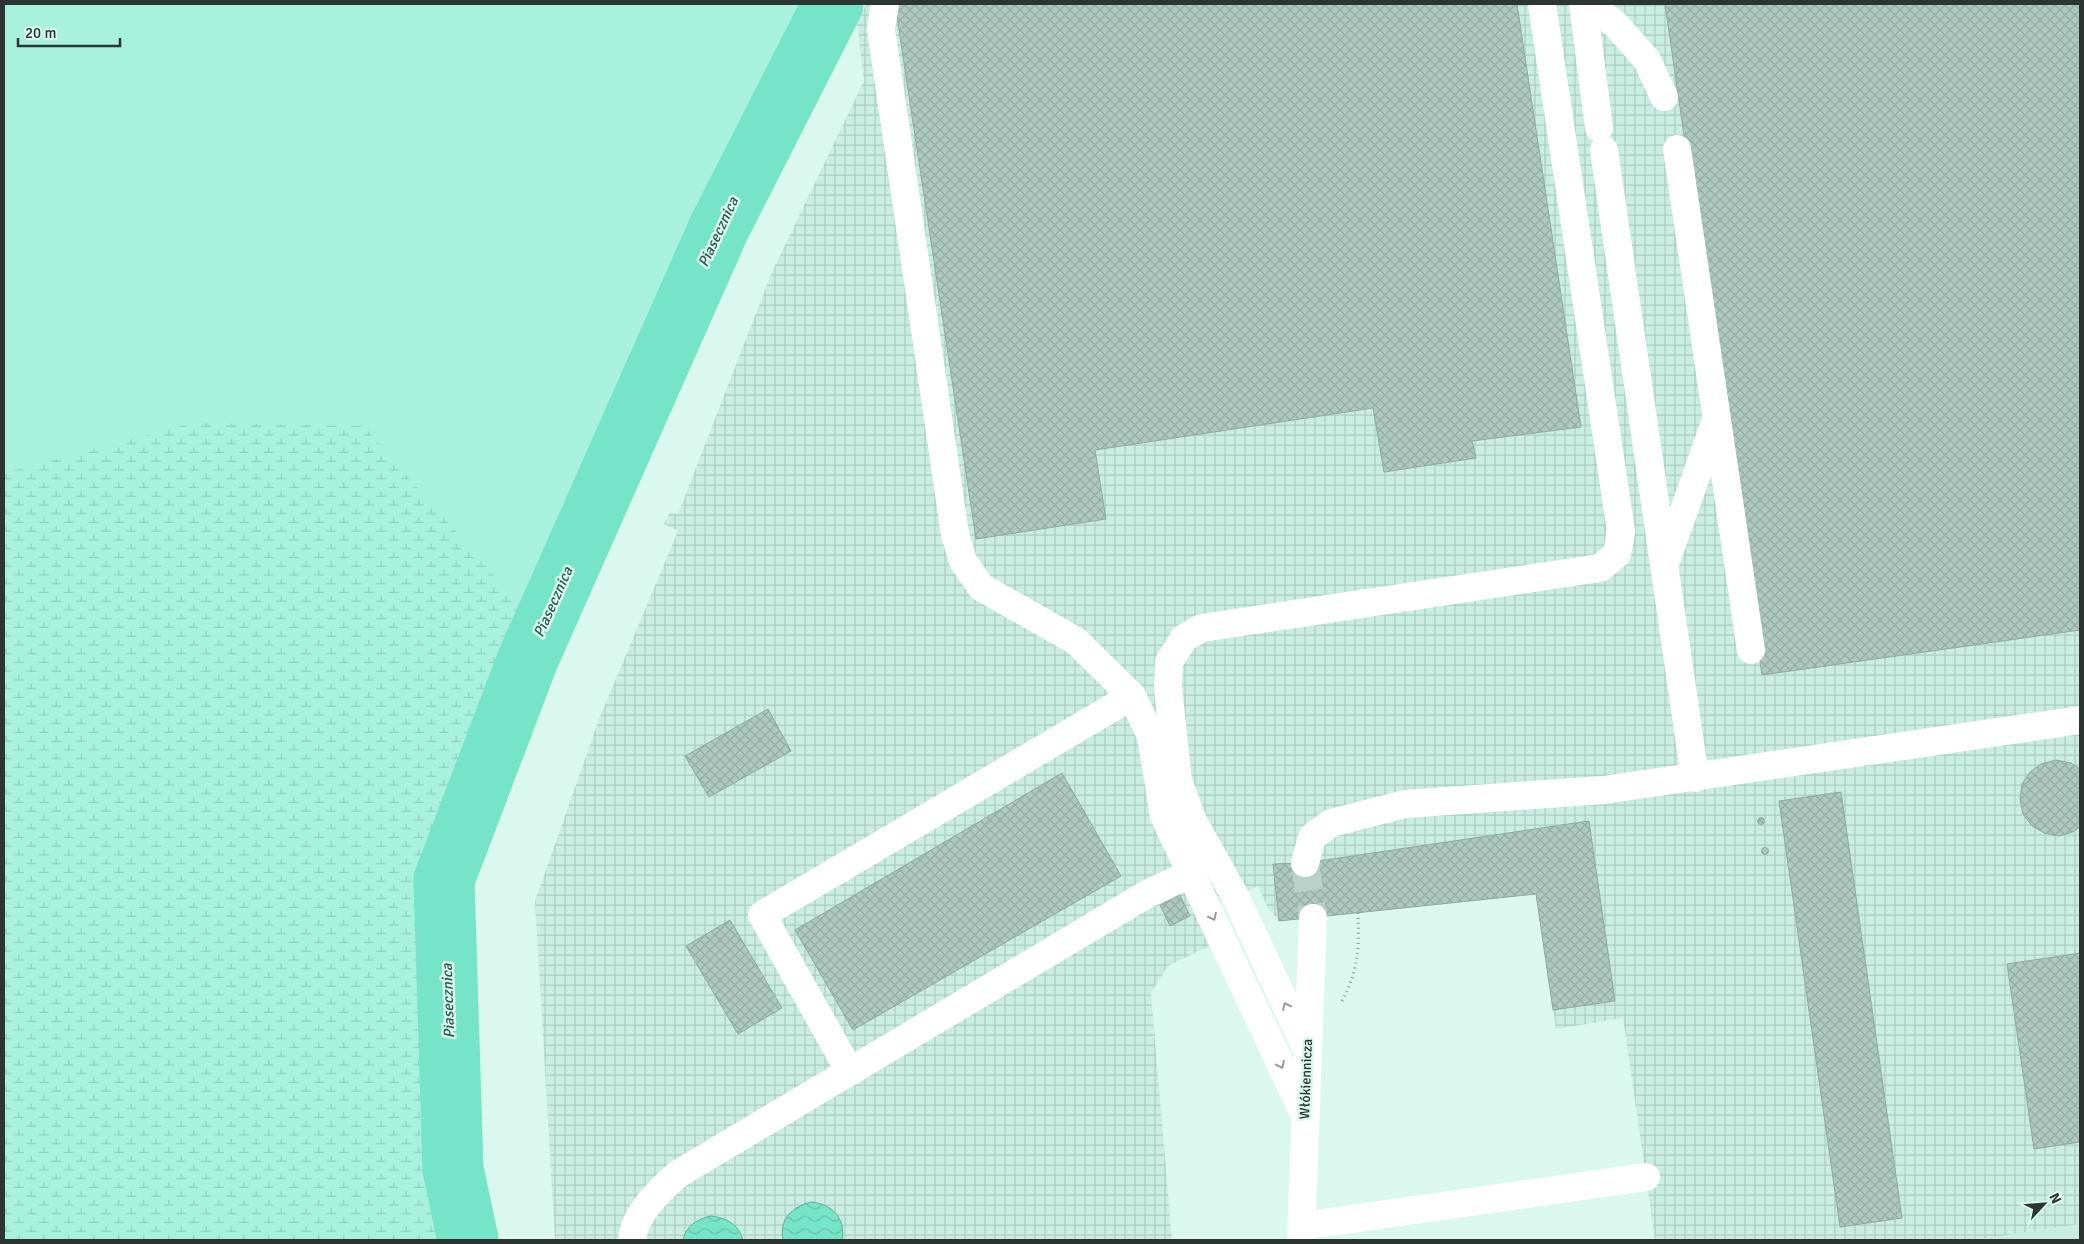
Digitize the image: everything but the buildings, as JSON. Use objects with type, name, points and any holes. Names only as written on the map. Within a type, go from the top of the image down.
[{"type":"street","points":[[885,4],[881,29],[954,534],[963,561],[981,586],[1076,640],[1132,696],[1151,736],[1164,816],[1304,1114]]},
{"type":"street","points":[[1307,1050],[1218,862],[1193,821],[1178,781],[1168,688],[1169,662],[1184,638],[1202,628],[1600,568],[1617,554],[1621,531],[1542,4]]},
{"type":"street","points":[[1583,4],[1695,778]]},
{"type":"street","points":[[1590,4],[1616,25],[1647,60],[1664,97]]},
{"type":"street","points":[[1678,148],[1751,650]]},
{"type":"street","points":[[1664,564],[1717,416]]},
{"type":"street","points":[[850,1072],[762,915],[1132,696]]},
{"type":"street","points":[[1305,863],[1312,837],[1332,823],[1405,804],[1604,790],[2080,720]]},
{"type":"street","points":[[632,1240],[632,1234],[650,1200],[678,1174],[1147,894],[1192,873]]},
{"type":"street","name":"Włókiennicza","points":[[1302,1233],[1304,1114],[1312,918]]},
{"type":"street","points":[[1302,1233],[1646,1177]]},
{"type":"shaded area","points":[[866,4],[2080,4],[2080,1224],[1974,1240],[1655,1240],[1623,1018],[1556,1029],[1536,894],[1279,921],[1268,908],[1258,886],[1195,914],[1209,946],[1168,966],[1151,993],[1172,1240],[555,1240],[535,901],[599,719],[678,531],[664,524],[670,512],[678,514],[772,272],[864,81],[857,23]]},
{"type":"shaded area","points":[[2080,1224],[2080,1240],[1974,1240]]},
{"type":"green space","points":[[4,4],[799,4],[533,607],[437,877],[447,1167],[463,1240],[4,1240]]},
{"type":"green space","points":[[192,423],[364,426],[519,604],[430,874],[442,1166],[459,1240],[4,1240],[4,473]]},
{"type":"water","points":[[811,1202],[819,1203],[836,1214],[842,1225],[842,1240],[783,1240],[783,1226],[788,1215],[798,1207]]},
{"type":"water","points":[[711,1216],[722,1218],[735,1226],[743,1240],[683,1240],[689,1227],[701,1219]]},
{"type":"waterway","name":"Piasecznica","points":[[468,1240],[453,1169],[444,880],[528,659],[719,228],[833,4]]},
{"type":"tunnel","points":[[1305,863],[1313,918]]}]
